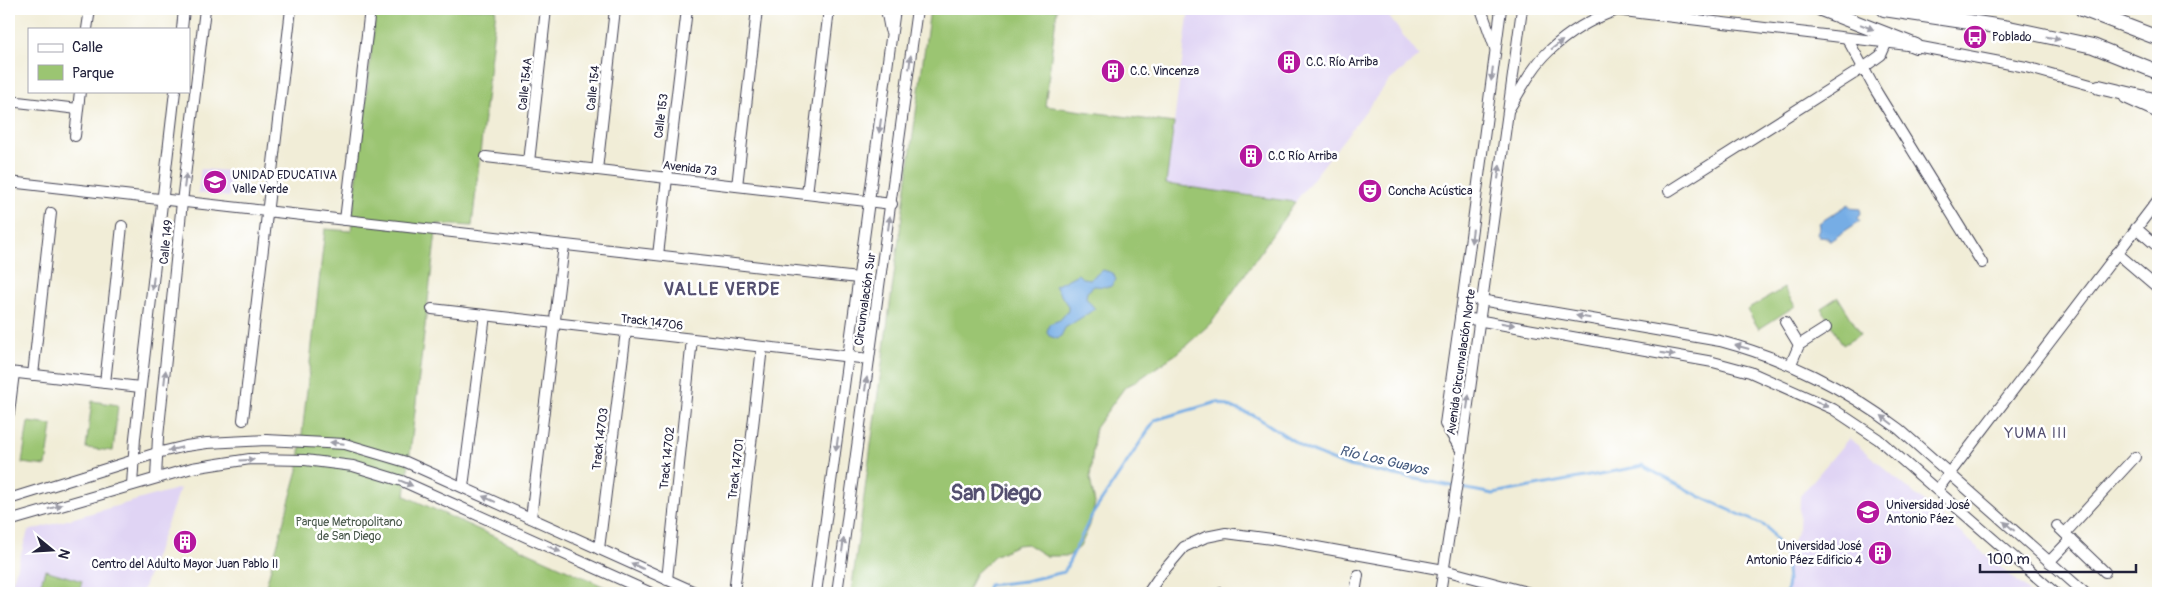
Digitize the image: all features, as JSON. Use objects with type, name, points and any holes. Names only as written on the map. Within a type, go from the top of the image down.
[{"type":"main road","points":[[1821,9],[1916,46]]},
{"type":"main road","points":[[1884,9],[2008,28],[2094,46],[2158,72]]},
{"type":"main road","points":[[2082,9],[2158,38]]},
{"type":"main road","points":[[2099,87],[2158,100]]},
{"type":"street","points":[[87,28],[90,9]]},
{"type":"street","points":[[182,28],[184,9]]},
{"type":"street","name":"Calle 149","points":[[156,478],[182,202],[205,9]]},
{"type":"street","points":[[243,420],[291,9]]},
{"type":"street","points":[[345,220],[370,9]]},
{"type":"street","name":"Calle 154A","points":[[529,162],[546,9]]},
{"type":"street","name":"Calle 154","points":[[597,170],[615,9]]},
{"type":"street","name":"Calle 153","points":[[658,255],[686,9]]},
{"type":"street","points":[[737,186],[757,9]]},
{"type":"street","points":[[807,194],[829,9]]},
{"type":"street","points":[[886,9],[892,38]]},
{"type":"street","name":"Circunvalación Sur","points":[[816,593],[895,9]]},
{"type":"street","name":"Circunvalación Sur","points":[[837,593],[892,204],[917,9]]},
{"type":"street","points":[[1481,9],[1496,50]]},
{"type":"street","name":"Avenida Circunvalación Norte","points":[[1461,450],[1445,424],[1464,296],[1501,9]]},
{"type":"street","name":"Avenida Circunvalación Norte","points":[[1461,450],[1522,9]]},
{"type":"street","points":[[1508,112],[1532,72],[1548,52],[1596,18],[1612,10],[1848,40],[1916,46],[2026,67],[2099,87],[2158,114]]},
{"type":"street","points":[[1848,40],[1863,68],[1982,263]]},
{"type":"street","points":[[1669,192],[1863,68],[1881,55],[1886,44]]},
{"type":"street","points":[[75,136],[80,92]]},
{"type":"street","name":"Calle 149","points":[[132,485],[132,461],[140,387],[175,92]]},
{"type":"street","points":[[9,101],[78,109]]},
{"type":"street","name":"Avenida 73","points":[[486,157],[892,204]]},
{"type":"street","points":[[9,182],[858,278]]},
{"type":"street","points":[[1937,490],[1948,473],[2158,200]]},
{"type":"street","points":[[33,375],[51,213]]},
{"type":"street","points":[[105,383],[122,226]]},
{"type":"street","points":[[2136,228],[2158,247]]},
{"type":"street","points":[[531,518],[564,245]]},
{"type":"street","points":[[2117,253],[2158,288]]},
{"type":"street","points":[[1464,296],[1720,341],[1760,352],[1791,364],[1839,388],[1899,429],[2085,593]]},
{"type":"street","name":"Track 14706","points":[[432,309],[869,359]]},
{"type":"street","points":[[463,487],[485,315]]},
{"type":"street","points":[[1460,317],[1713,362],[1750,372],[1833,409],[1878,439],[2055,593]]},
{"type":"street","points":[[1785,322],[1799,345]]},
{"type":"street","points":[[1791,364],[1799,345],[1826,328]]},
{"type":"street","name":"Track 14703","points":[[600,549],[626,332]]},
{"type":"street","name":"Track 14702","points":[[668,580],[692,339]]},
{"type":"street","name":"Track 14701","points":[[734,593],[762,347]]},
{"type":"street","points":[[9,413],[11,372],[140,387]]},
{"type":"street","points":[[9,499],[157,453],[207,443],[240,440],[306,440],[345,444],[395,458],[697,593]]},
{"type":"street","points":[[1440,593],[1461,450]]},
{"type":"street","points":[[2049,562],[2064,533],[2135,457]]},
{"type":"street","points":[[9,521],[192,468],[250,459],[305,460],[353,466],[402,481],[651,593]]},
{"type":"street","points":[[1148,593],[1184,547],[1206,537],[1226,533],[1264,537],[1444,570],[1530,593]]},
{"type":"street","points":[[2064,533],[2105,572]]},
{"type":"street","points":[[1355,593],[1358,575]]},
{"type":"street","points":[[1221,593],[1232,593]]},
{"type":"shaded area","name":"C.C. Río Arriba","points":[[1189,9],[1383,9],[1419,56],[1388,82],[1295,202],[1166,184]]},
{"type":"shaded area","name":"UNIDAD EDUCATIVA Valle Verde","points":[[201,169],[231,171],[229,197],[198,193]]},
{"type":"shaded area","name":"Universidad José Antonio Páez","points":[[1849,438],[2031,593],[1787,593],[1786,556],[1799,528],[1800,496]]},
{"type":"shaded area","points":[[180,488],[142,593],[9,593],[28,531]]},
{"type":"green space","name":"Parque Metropolitano de San Diego","points":[[376,9],[496,9],[472,226],[437,224],[405,496],[618,593],[264,593],[298,470],[325,229],[351,231]]},
{"type":"green space","points":[[930,9],[1057,9],[1045,106],[1174,123],[1166,184],[1295,202],[1212,322],[1179,352],[1125,387],[1095,428],[1090,479],[1095,503],[1090,525],[1080,547],[1068,556],[1046,556],[1027,544],[1017,545],[994,556],[975,574],[967,593],[851,593]]},
{"type":"green space","points":[[1784,288],[1795,306],[1759,329],[1747,310]]},
{"type":"green space","points":[[1838,297],[1861,334],[1843,345],[1821,308]]},
{"type":"green space","points":[[92,401],[118,405],[113,451],[86,448]]},
{"type":"green space","points":[[28,422],[52,425],[46,466],[22,463]]},
{"type":"green space","points":[[45,570],[82,581],[79,593],[38,593]]},
{"type":"water","points":[[1849,204],[1851,208],[1860,209],[1861,213],[1858,218],[1860,221],[1830,241],[1828,238],[1819,237],[1817,233],[1820,226],[1819,223]]},
{"type":"water","points":[[1103,270],[1113,273],[1116,280],[1110,287],[1094,286],[1087,292],[1086,298],[1095,309],[1065,328],[1058,339],[1049,336],[1047,332],[1049,324],[1060,320],[1068,311],[1068,306],[1055,286],[1078,274],[1082,278],[1090,279]]},
{"type":"waterway","name":"Río Los Guayos","points":[[986,593],[989,585],[1025,581],[1064,572],[1092,515],[1155,420],[1217,402],[1255,416],[1306,449],[1344,465],[1493,494],[1643,466],[1701,497],[1767,527],[1786,556],[1788,582],[1786,593]]},
{"type":"place","name":"Poblado","points":[[1975,37]]},
{"type":"place","name":"C.C. Río Arriba","points":[[1289,62]]},
{"type":"place","name":"C.C. Vincenza","points":[[1113,71]]},
{"type":"place","name":"C.C Río Arriba","points":[[1251,156]]},
{"type":"place","name":"UNIDAD EDUCATIVA Valle Verde","points":[[215,182]]},
{"type":"place","name":"Concha Acústica","points":[[1370,191]]},
{"type":"place","name":"Universidad José Antonio Páez","points":[[1868,512]]},
{"type":"place","name":"Centro del Adulto Mayor Juan Pablo II","points":[[185,542]]},
{"type":"place","name":"Universidad José Antonio Páez Edificio 4","points":[[1880,553]]},
{"type":"district","name":"VALLE VERDE","points":[[722,289]]},
{"type":"district","name":"YUMA III","points":[[2036,433]]},
{"type":"district","name":"San Diego","points":[[996,492]]}]
